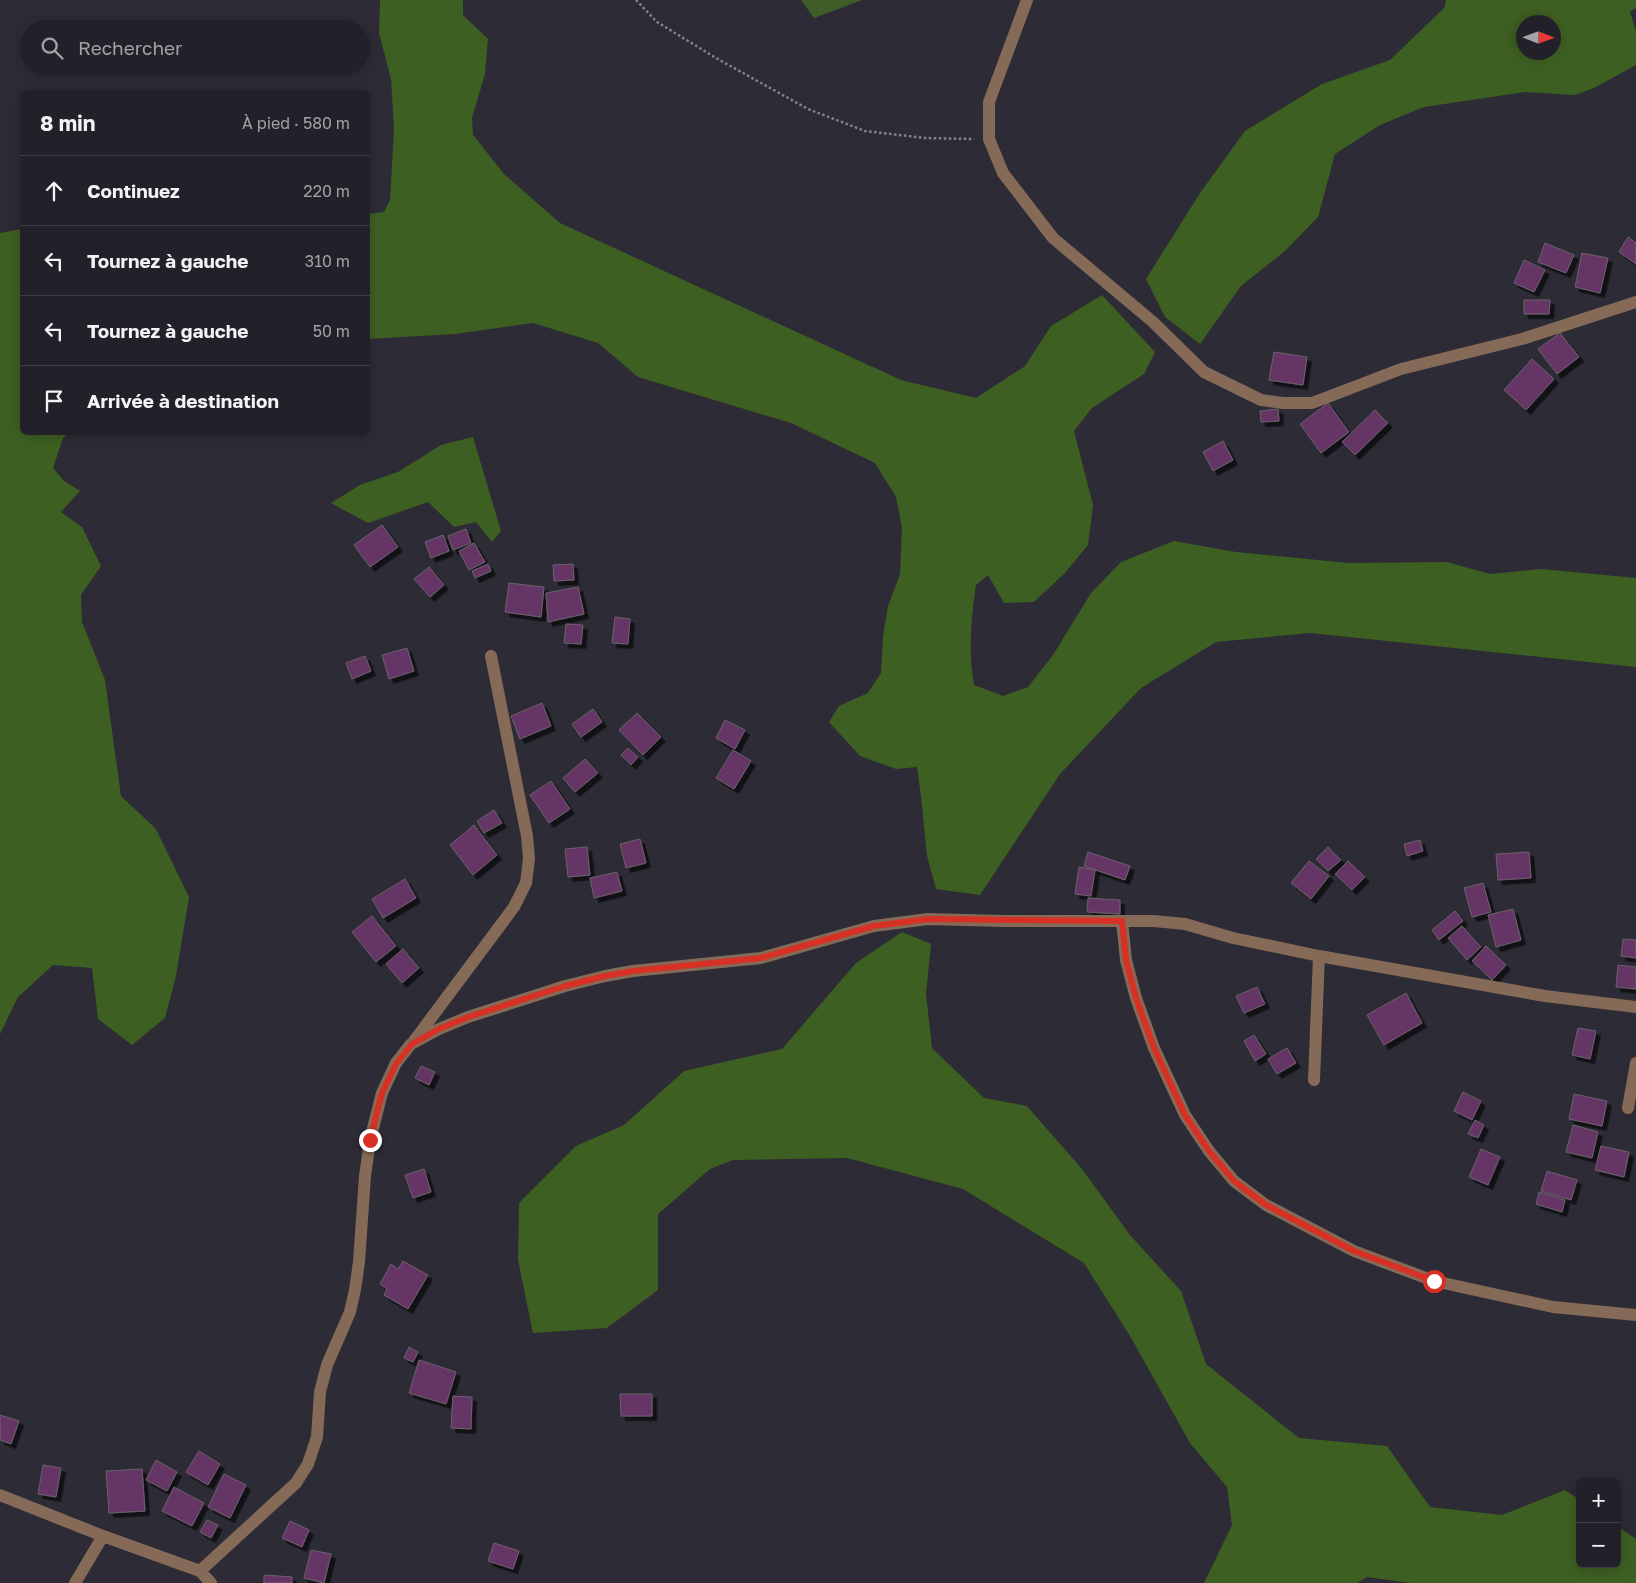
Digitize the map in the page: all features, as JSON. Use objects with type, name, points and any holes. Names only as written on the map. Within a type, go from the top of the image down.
[{"type":"street","points":[[1027,0],[989,102],[989,140],[1003,173],[1053,238],[1154,322],[1204,372],[1261,400],[1283,403],[1312,403],[1401,369],[1522,339],[1636,302]]},
{"type":"street","points":[[200,1571],[296,1483],[308,1464],[317,1437],[322,1383],[350,1312],[355,1290],[370,1140],[382,1093],[396,1064],[514,907],[526,884],[529,859],[527,836],[491,656]]},
{"type":"street","points":[[412,1044],[439,1029],[468,1017],[565,986],[605,976],[633,971],[761,958],[874,926],[928,919],[1154,921],[1185,924],[1233,938],[1319,956],[1544,996],[1636,1007]]},
{"type":"street","points":[[1122,921],[1126,960],[1136,998],[1154,1048],[1185,1115],[1209,1151],[1234,1181],[1266,1205],[1354,1251],[1434,1281],[1553,1307],[1636,1315]]},
{"type":"street","points":[[1314,1080],[1319,956]]},
{"type":"street","points":[[1628,1108],[1636,1063]]},
{"type":"street","points":[[0,1496],[102,1536],[200,1571],[211,1583]]},
{"type":"street","points":[[75,1583],[102,1536]]},
{"type":"path","points":[[636,0],[657,22],[716,58],[808,109],[865,131],[925,138],[989,140]]},
{"type":"green space","points":[[380,0],[463,0],[463,15],[488,39],[485,74],[472,118],[473,135],[504,174],[560,223],[901,380],[976,398],[1025,366],[1051,326],[1102,295],[1155,352],[1144,374],[1092,408],[1074,431],[1093,505],[1088,545],[1065,573],[1034,602],[1004,603],[988,575],[976,585],[971,635],[974,685],[1003,696],[1028,687],[1053,655],[1091,593],[1121,562],[1174,541],[1236,552],[1348,563],[1447,562],[1490,574],[1541,569],[1636,578],[1636,667],[1310,633],[1216,642],[1141,688],[1060,774],[980,895],[936,889],[927,856],[917,767],[896,769],[860,756],[829,722],[839,706],[868,693],[881,673],[883,636],[888,606],[900,574],[902,528],[896,497],[875,463],[791,423],[638,377],[598,343],[533,323],[455,334],[370,339],[370,214],[384,212],[390,200],[394,129],[391,79],[379,33]]},
{"type":"green space","points":[[801,0],[862,0],[814,18]]},
{"type":"green space","points":[[1446,0],[1636,0],[1636,8],[1630,12],[1636,31],[1636,65],[1594,88],[1575,95],[1525,92],[1424,107],[1380,125],[1335,154],[1318,217],[1285,251],[1241,286],[1200,344],[1165,317],[1146,279],[1200,193],[1245,131],[1322,84],[1390,60],[1445,7]]},
{"type":"green space","points":[[20,229],[20,435],[66,435],[63,438],[53,468],[64,481],[80,491],[61,512],[82,527],[101,566],[81,595],[82,622],[105,680],[121,796],[156,829],[189,897],[176,976],[165,1018],[132,1045],[98,1019],[92,968],[53,965],[18,997],[0,1034],[0,233]]},
{"type":"green space","points":[[473,437],[501,531],[492,542],[476,522],[454,527],[428,502],[368,523],[331,503],[360,485],[398,472],[441,445]]},
{"type":"green space","points":[[902,932],[931,944],[926,994],[932,1048],[984,1098],[1027,1106],[1082,1169],[1130,1235],[1181,1291],[1206,1364],[1299,1438],[1387,1446],[1430,1507],[1502,1515],[1565,1490],[1576,1497],[1576,1568],[1621,1568],[1621,1529],[1636,1539],[1636,1583],[1411,1583],[1367,1577],[1357,1583],[1204,1583],[1232,1525],[1227,1487],[1190,1443],[1130,1336],[1084,1263],[963,1189],[847,1158],[733,1160],[710,1169],[658,1214],[658,1290],[607,1328],[533,1333],[518,1260],[519,1203],[576,1146],[624,1125],[684,1071],[782,1049],[856,963]]},
{"type":"building","points":[[1628,237],[1636,243],[1636,264],[1619,252]]},
{"type":"building","points":[[1545,243],[1574,255],[1566,273],[1538,262]]},
{"type":"building","points":[[1582,253],[1608,258],[1600,293],[1575,287]]},
{"type":"building","points":[[1524,260],[1545,270],[1534,292],[1514,283]]},
{"type":"building","points":[[1524,300],[1550,300],[1549,314],[1524,314]]},
{"type":"building","points":[[1560,333],[1579,357],[1557,374],[1538,349]]},
{"type":"building","points":[[1274,352],[1307,357],[1303,385],[1269,380]]},
{"type":"building","points":[[1532,359],[1554,379],[1526,410],[1504,390]]},
{"type":"building","points":[[1328,403],[1349,432],[1321,453],[1300,424]]},
{"type":"building","points":[[1278,409],[1279,421],[1261,422],[1260,411]]},
{"type":"building","points":[[1375,410],[1388,423],[1355,455],[1342,442]]},
{"type":"building","points":[[1223,441],[1233,460],[1213,471],[1203,452]]},
{"type":"building","points":[[382,525],[398,547],[370,567],[354,545]]},
{"type":"building","points":[[466,529],[471,543],[453,550],[448,536]]},
{"type":"building","points":[[443,535],[449,551],[431,558],[425,542]]},
{"type":"building","points":[[474,543],[485,562],[469,570],[459,551]]},
{"type":"building","points":[[488,564],[491,571],[475,578],[472,571]]},
{"type":"building","points":[[573,564],[574,580],[554,581],[553,565]]},
{"type":"building","points":[[429,567],[444,585],[430,597],[414,579]]},
{"type":"building","points":[[509,583],[544,587],[541,617],[505,612]]},
{"type":"building","points":[[578,587],[584,614],[548,622],[546,593]]},
{"type":"building","points":[[615,617],[630,619],[628,644],[612,643]]},
{"type":"building","points":[[566,624],[583,625],[581,644],[564,643]]},
{"type":"building","points":[[407,648],[414,671],[389,679],[382,655]]},
{"type":"building","points":[[365,656],[371,671],[352,679],[346,663]]},
{"type":"building","points":[[542,703],[551,726],[520,739],[511,716]]},
{"type":"building","points":[[593,709],[602,722],[581,737],[572,724]]},
{"type":"building","points":[[637,713],[661,737],[643,755],[619,730]]},
{"type":"building","points":[[725,720],[745,730],[735,749],[716,738]]},
{"type":"building","points":[[628,748],[638,757],[631,765],[621,755]]},
{"type":"building","points":[[733,750],[751,761],[734,789],[716,778]]},
{"type":"building","points":[[585,759],[598,773],[575,792],[563,778]]},
{"type":"building","points":[[551,781],[570,809],[549,823],[530,795]]},
{"type":"building","points":[[494,810],[502,823],[484,833],[477,821]]},
{"type":"building","points":[[474,825],[497,855],[473,875],[450,845]]},
{"type":"building","points":[[640,839],[646,863],[626,868],[620,844]]},
{"type":"building","points":[[1420,840],[1423,851],[1407,856],[1404,844]]},
{"type":"building","points":[[587,847],[590,875],[568,877],[565,849]]},
{"type":"building","points":[[1328,847],[1341,860],[1328,871],[1316,859]]},
{"type":"building","points":[[1088,852],[1130,866],[1125,880],[1084,866]]},
{"type":"building","points":[[1529,852],[1531,878],[1498,880],[1496,854]]},
{"type":"building","points":[[1309,861],[1329,876],[1311,899],[1291,883]]},
{"type":"building","points":[[1348,861],[1365,877],[1352,890],[1335,874]]},
{"type":"building","points":[[1079,867],[1095,870],[1091,896],[1075,894]]},
{"type":"building","points":[[617,872],[622,891],[594,898],[590,878]]},
{"type":"building","points":[[405,879],[416,898],[383,918],[372,899]]},
{"type":"building","points":[[1483,883],[1491,912],[1472,917],[1464,888]]},
{"type":"building","points":[[1088,898],[1120,900],[1120,914],[1087,912]]},
{"type":"building","points":[[1513,909],[1521,940],[1496,947],[1488,915]]},
{"type":"building","points":[[1455,911],[1463,921],[1439,940],[1432,930]]},
{"type":"building","points":[[372,916],[396,946],[376,962],[352,932]]},
{"type":"building","points":[[1462,926],[1481,947],[1467,960],[1448,938]]},
{"type":"building","points":[[1623,939],[1636,940],[1636,958],[1621,956]]},
{"type":"building","points":[[1486,946],[1506,965],[1492,980],[1472,961]]},
{"type":"building","points":[[403,949],[419,968],[402,983],[386,964]]},
{"type":"building","points":[[1618,965],[1636,967],[1636,989],[1616,987]]},
{"type":"building","points":[[1257,987],[1265,1004],[1244,1013],[1236,996]]},
{"type":"building","points":[[1406,993],[1422,1023],[1384,1045],[1367,1015]]},
{"type":"building","points":[[1578,1028],[1596,1031],[1590,1059],[1572,1055]]},
{"type":"building","points":[[1254,1035],[1266,1054],[1255,1061],[1244,1041]]},
{"type":"building","points":[[1287,1048],[1296,1063],[1277,1074],[1268,1059]]},
{"type":"building","points":[[421,1066],[435,1072],[429,1085],[415,1078]]},
{"type":"building","points":[[1463,1092],[1481,1101],[1472,1120],[1454,1111]]},
{"type":"building","points":[[1574,1094],[1607,1101],[1602,1126],[1569,1119]]},
{"type":"building","points":[[1475,1120],[1484,1125],[1478,1138],[1468,1134]]},
{"type":"building","points":[[1573,1125],[1598,1132],[1592,1158],[1566,1152]]},
{"type":"building","points":[[1601,1146],[1629,1152],[1624,1177],[1595,1170]]},
{"type":"building","points":[[1481,1149],[1500,1157],[1488,1185],[1469,1177]]},
{"type":"building","points":[[424,1169],[431,1192],[413,1198],[405,1175]]},
{"type":"building","points":[[1547,1171],[1577,1180],[1571,1200],[1541,1191]]},
{"type":"building","points":[[1539,1192],[1565,1200],[1562,1212],[1536,1204]]},
{"type":"building","points":[[403,1261],[428,1275],[408,1309],[384,1295],[387,1289],[380,1284],[391,1264],[398,1269]]},
{"type":"building","points":[[409,1347],[418,1352],[413,1362],[404,1358]]},
{"type":"building","points":[[419,1360],[456,1372],[446,1404],[409,1393]]},
{"type":"building","points":[[620,1394],[652,1394],[652,1416],[621,1416]]},
{"type":"building","points":[[453,1396],[472,1397],[471,1429],[451,1428]]},
{"type":"building","points":[[0,1415],[19,1421],[11,1444],[0,1440]]},
{"type":"building","points":[[199,1451],[220,1464],[208,1485],[186,1472]]},
{"type":"building","points":[[156,1460],[177,1472],[167,1491],[146,1480]]},
{"type":"building","points":[[43,1465],[61,1468],[56,1497],[38,1494]]},
{"type":"building","points":[[142,1469],[145,1511],[109,1513],[106,1471]]},
{"type":"building","points":[[224,1474],[246,1485],[230,1518],[208,1507]]},
{"type":"building","points":[[174,1487],[204,1503],[192,1526],[162,1511]]},
{"type":"building","points":[[207,1520],[218,1525],[211,1538],[200,1532]]},
{"type":"building","points":[[290,1521],[309,1530],[302,1547],[282,1538]]},
{"type":"building","points":[[494,1543],[519,1551],[513,1569],[488,1561]]},
{"type":"building","points":[[311,1550],[331,1554],[324,1583],[304,1578]]},
{"type":"building","points":[[264,1575],[292,1577],[292,1583],[264,1583]]},
{"type":"route","points":[[370,1140],[382,1093],[396,1064],[412,1044],[439,1029],[468,1017],[565,986],[633,971],[761,958],[874,926],[928,919],[1122,921],[1126,960],[1136,998],[1154,1048],[1185,1115],[1209,1151],[1234,1181],[1266,1205],[1354,1251],[1434,1281]]}]
